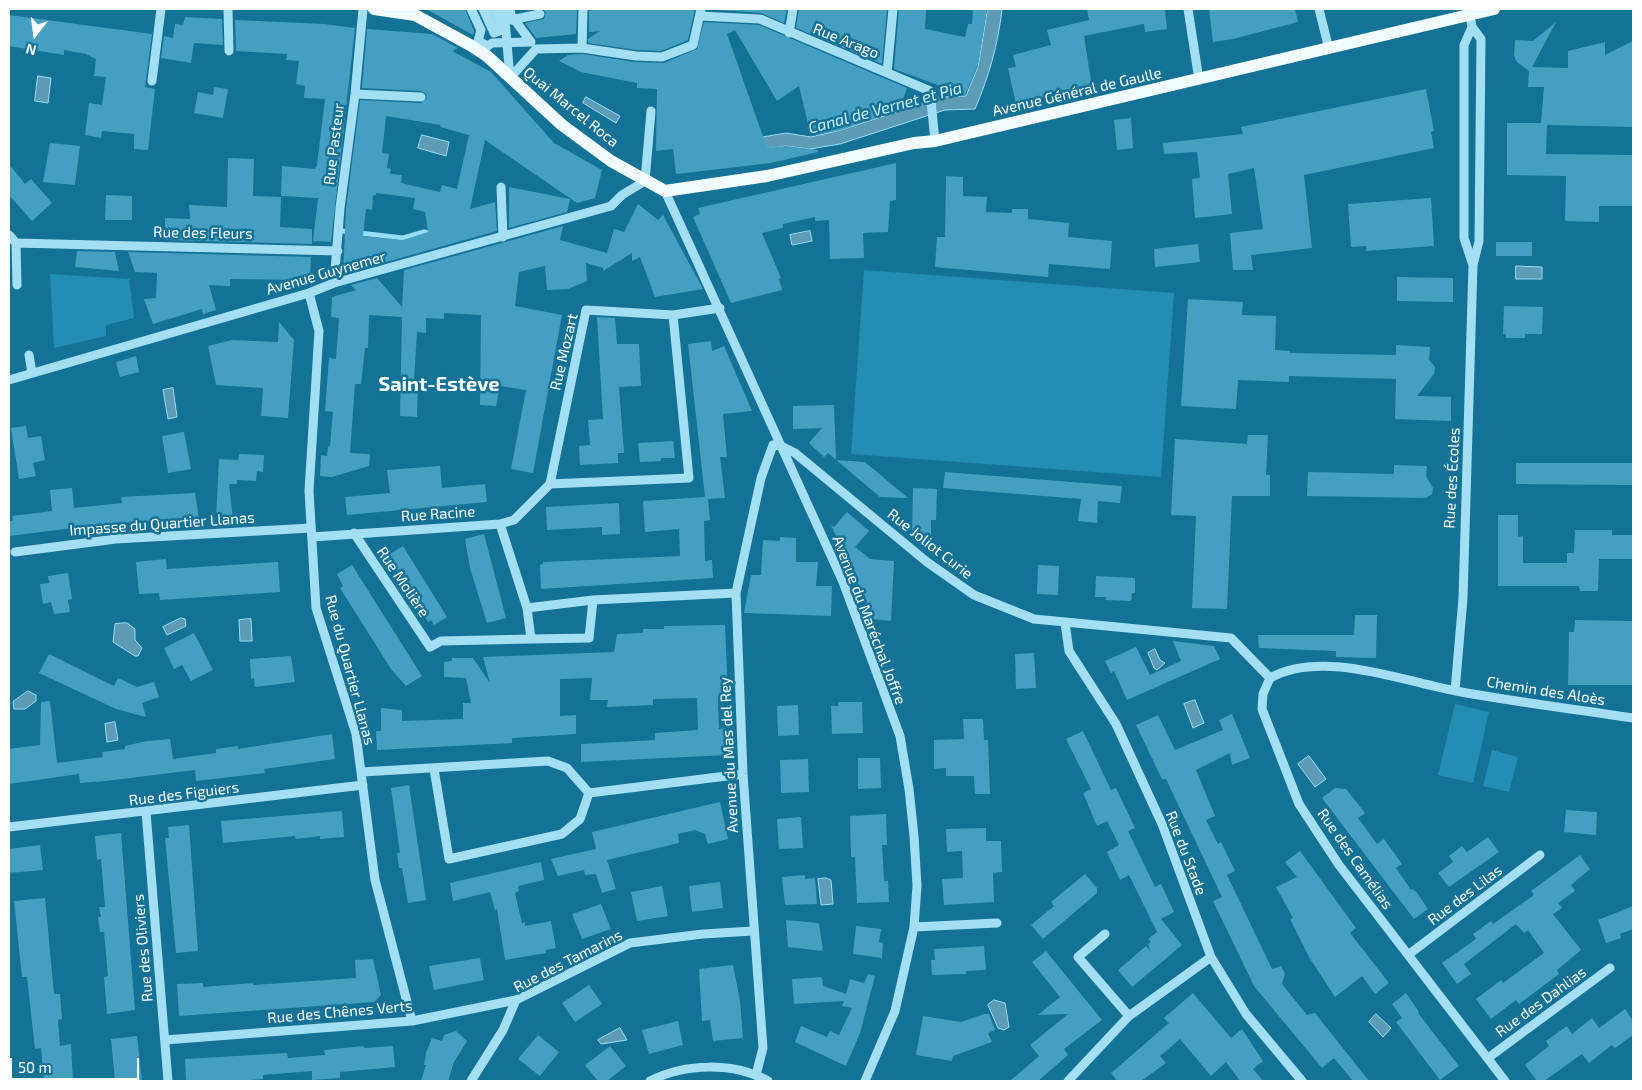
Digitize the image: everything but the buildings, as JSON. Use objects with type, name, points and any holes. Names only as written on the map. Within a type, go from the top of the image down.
[{"type":"main road","name":"Quai Marcel Roca","points":[[374,9],[415,15],[487,56],[562,125],[611,161],[666,191]]},
{"type":"main road","name":"Avenue Général de Gaulle","points":[[666,191],[767,176],[935,141],[1329,49],[1471,21],[1494,9]]},
{"type":"street","points":[[152,81],[161,9]]},
{"type":"street","points":[[228,9],[229,51]]},
{"type":"street","name":"Rue Pasteur","points":[[334,283],[340,208],[355,94],[363,9]]},
{"type":"street","points":[[471,9],[480,30],[478,41],[488,46],[492,43],[531,42],[516,19],[511,15],[510,9]]},
{"type":"street","points":[[483,9],[494,33],[504,29],[495,9]]},
{"type":"street","points":[[504,9],[510,78]]},
{"type":"street","points":[[582,48],[583,9]]},
{"type":"street","points":[[790,33],[793,9]]},
{"type":"street","points":[[888,72],[893,9]]},
{"type":"street","points":[[1188,9],[1199,80]]},
{"type":"street","points":[[1319,9],[1329,49]]},
{"type":"street","points":[[510,78],[536,49],[582,48],[636,56],[662,57],[693,45],[700,13]]},
{"type":"street","name":"Rue Arago","points":[[700,13],[760,19],[930,91],[935,141]]},
{"type":"street","points":[[505,22],[540,14]]},
{"type":"street","name":"Rue des Écoles","points":[[1455,691],[1463,598],[1473,266],[1479,241],[1481,39],[1471,21]]},
{"type":"street","name":"Rue des Écoles","points":[[1471,21],[1464,45],[1464,238],[1473,266]]},
{"type":"street","points":[[355,94],[421,97]]},
{"type":"street","points":[[646,181],[651,111]]},
{"type":"street","name":"Avenue Guynemer","points":[[9,380],[310,293],[334,283],[611,206],[622,195],[646,181]]},
{"type":"street","points":[[501,187],[503,237]]},
{"type":"street","name":"Avenue du Maréchal Joffre","points":[[666,191],[843,582],[900,736],[909,788],[914,836],[916,886],[914,927],[895,1011],[865,1081]]},
{"type":"street","points":[[9,235],[16,243],[17,285]]},
{"type":"street","name":"Rue des Fleurs","points":[[16,243],[338,251]]},
{"type":"street","name":"Rue du Quartier Llanas","points":[[310,293],[320,331],[309,491],[316,608],[356,734],[375,880],[412,1021]]},
{"type":"street","points":[[550,484],[689,478],[673,315],[720,308]]},
{"type":"street","name":"Rue Mozart","points":[[550,484],[586,310],[673,315]]},
{"type":"street","points":[[29,355],[32,373]]},
{"type":"street","name":"Avenue du Mas del Rey","points":[[756,1075],[764,1054],[753,932],[743,774],[736,593],[762,478],[773,445],[781,446]]},
{"type":"street","name":"Rue Joliot Curie","points":[[781,446],[795,453],[830,480],[927,562],[974,594],[1034,620],[1231,638],[1270,678]]},
{"type":"street","name":"Rue Racine","points":[[312,533],[354,534],[500,524],[514,520],[550,484]]},
{"type":"street","points":[[500,524],[527,608],[531,639],[589,638],[594,600]]},
{"type":"street","name":"Impasse du Quartier Llanas","points":[[15,552],[116,538],[312,533]]},
{"type":"street","name":"Rue Molière","points":[[354,534],[430,647],[440,641],[531,639]]},
{"type":"street","points":[[527,608],[594,600],[736,593]]},
{"type":"street","name":"Rue du Stade","points":[[1065,623],[1069,651],[1116,724],[1162,824],[1211,957],[1246,1014],[1302,1081]]},
{"type":"street","name":"Chemin des Aloès","points":[[1270,678],[1284,670],[1312,666],[1379,672],[1455,691],[1633,718]]},
{"type":"street","name":"Rue des Camélias","points":[[1270,678],[1263,694],[1262,709],[1299,804],[1339,865],[1505,1081]]},
{"type":"street","points":[[362,772],[548,762],[567,768],[588,793]]},
{"type":"street","points":[[434,769],[450,859],[562,834],[580,819],[588,793]]},
{"type":"street","points":[[588,793],[743,774]]},
{"type":"street","name":"Rue des Figuiers","points":[[9,828],[363,786]]},
{"type":"street","name":"Rue des Oliviers","points":[[146,812],[168,1081]]},
{"type":"street","name":"Rue des Lilas","points":[[1408,956],[1540,856]]},
{"type":"street","points":[[914,927],[997,923]]},
{"type":"street","name":"Rue des Tamarins","points":[[471,1081],[503,1030],[516,1000],[630,944],[703,934],[753,932]]},
{"type":"street","points":[[1105,934],[1078,957],[1129,1016]]},
{"type":"street","points":[[1068,1081],[1129,1016],[1211,957]]},
{"type":"street","name":"Rue des Dahlias","points":[[1488,1058],[1610,968]]},
{"type":"street","name":"Rue des Chênes Verts","points":[[165,1040],[412,1021],[516,1000]]},
{"type":"street","points":[[650,1081],[665,1074],[696,1068],[732,1068],[756,1075],[768,1081]]},
{"type":"shaded area","name":"Canal de Vernet et Pia","points":[[988,9],[1002,9],[992,60],[985,85],[975,109],[945,110],[840,144],[810,149],[786,146],[712,157],[710,146],[786,133],[811,137],[841,130],[942,97],[966,96],[978,67]]},
{"type":"shaded area","points":[[38,76],[51,78],[48,103],[35,101]]},
{"type":"shaded area","points":[[586,97],[620,116],[616,123],[583,103]]},
{"type":"shaded area","points":[[422,135],[449,142],[446,156],[418,148]]},
{"type":"shaded area","points":[[810,231],[812,241],[792,245],[790,235]]},
{"type":"shaded area","points":[[1516,266],[1542,267],[1542,279],[1516,279]]},
{"type":"shaded area","points":[[864,270],[1174,293],[1161,477],[851,454]]},
{"type":"shaded area","points":[[50,274],[129,279],[134,318],[106,325],[106,336],[54,348]]},
{"type":"shaded area","points":[[173,388],[177,417],[168,419],[163,390]]},
{"type":"shaded area","points":[[181,618],[185,619],[186,626],[167,635],[163,627]]},
{"type":"shaded area","points":[[251,619],[252,641],[240,641],[239,620]]},
{"type":"shaded area","points":[[127,623],[135,629],[135,640],[142,648],[138,656],[113,642],[115,624]]},
{"type":"shaded area","points":[[1155,649],[1160,660],[1165,663],[1157,670],[1154,668],[1148,653]]},
{"type":"shaded area","points":[[28,691],[36,695],[36,701],[25,709],[14,709],[13,702]]},
{"type":"shaded area","points":[[1195,700],[1204,723],[1193,728],[1184,704]]},
{"type":"shaded area","points":[[1455,704],[1489,712],[1473,783],[1438,775]]},
{"type":"shaded area","points":[[115,722],[118,740],[107,742],[105,724]]},
{"type":"shaded area","points":[[1492,750],[1518,757],[1509,792],[1483,786]]},
{"type":"shaded area","points":[[1309,756],[1326,779],[1315,787],[1298,764]]},
{"type":"shaded area","points":[[826,878],[831,880],[833,904],[821,905],[818,879]]},
{"type":"shaded area","points":[[994,1000],[1005,1003],[1009,1027],[1004,1030],[998,1028],[988,1005]]},
{"type":"shaded area","points":[[1376,1014],[1391,1028],[1383,1037],[1369,1022]]},
{"type":"shaded area","points":[[620,1028],[627,1040],[601,1044],[598,1040]]},
{"type":"waterway","name":"Canal de Vernet et Pia","points":[[488,9],[499,30]]},
{"type":"waterway","points":[[342,231],[403,238],[424,232],[433,234]]},
{"type":"district","name":"Saint-Estève","points":[[439,384]]}]
